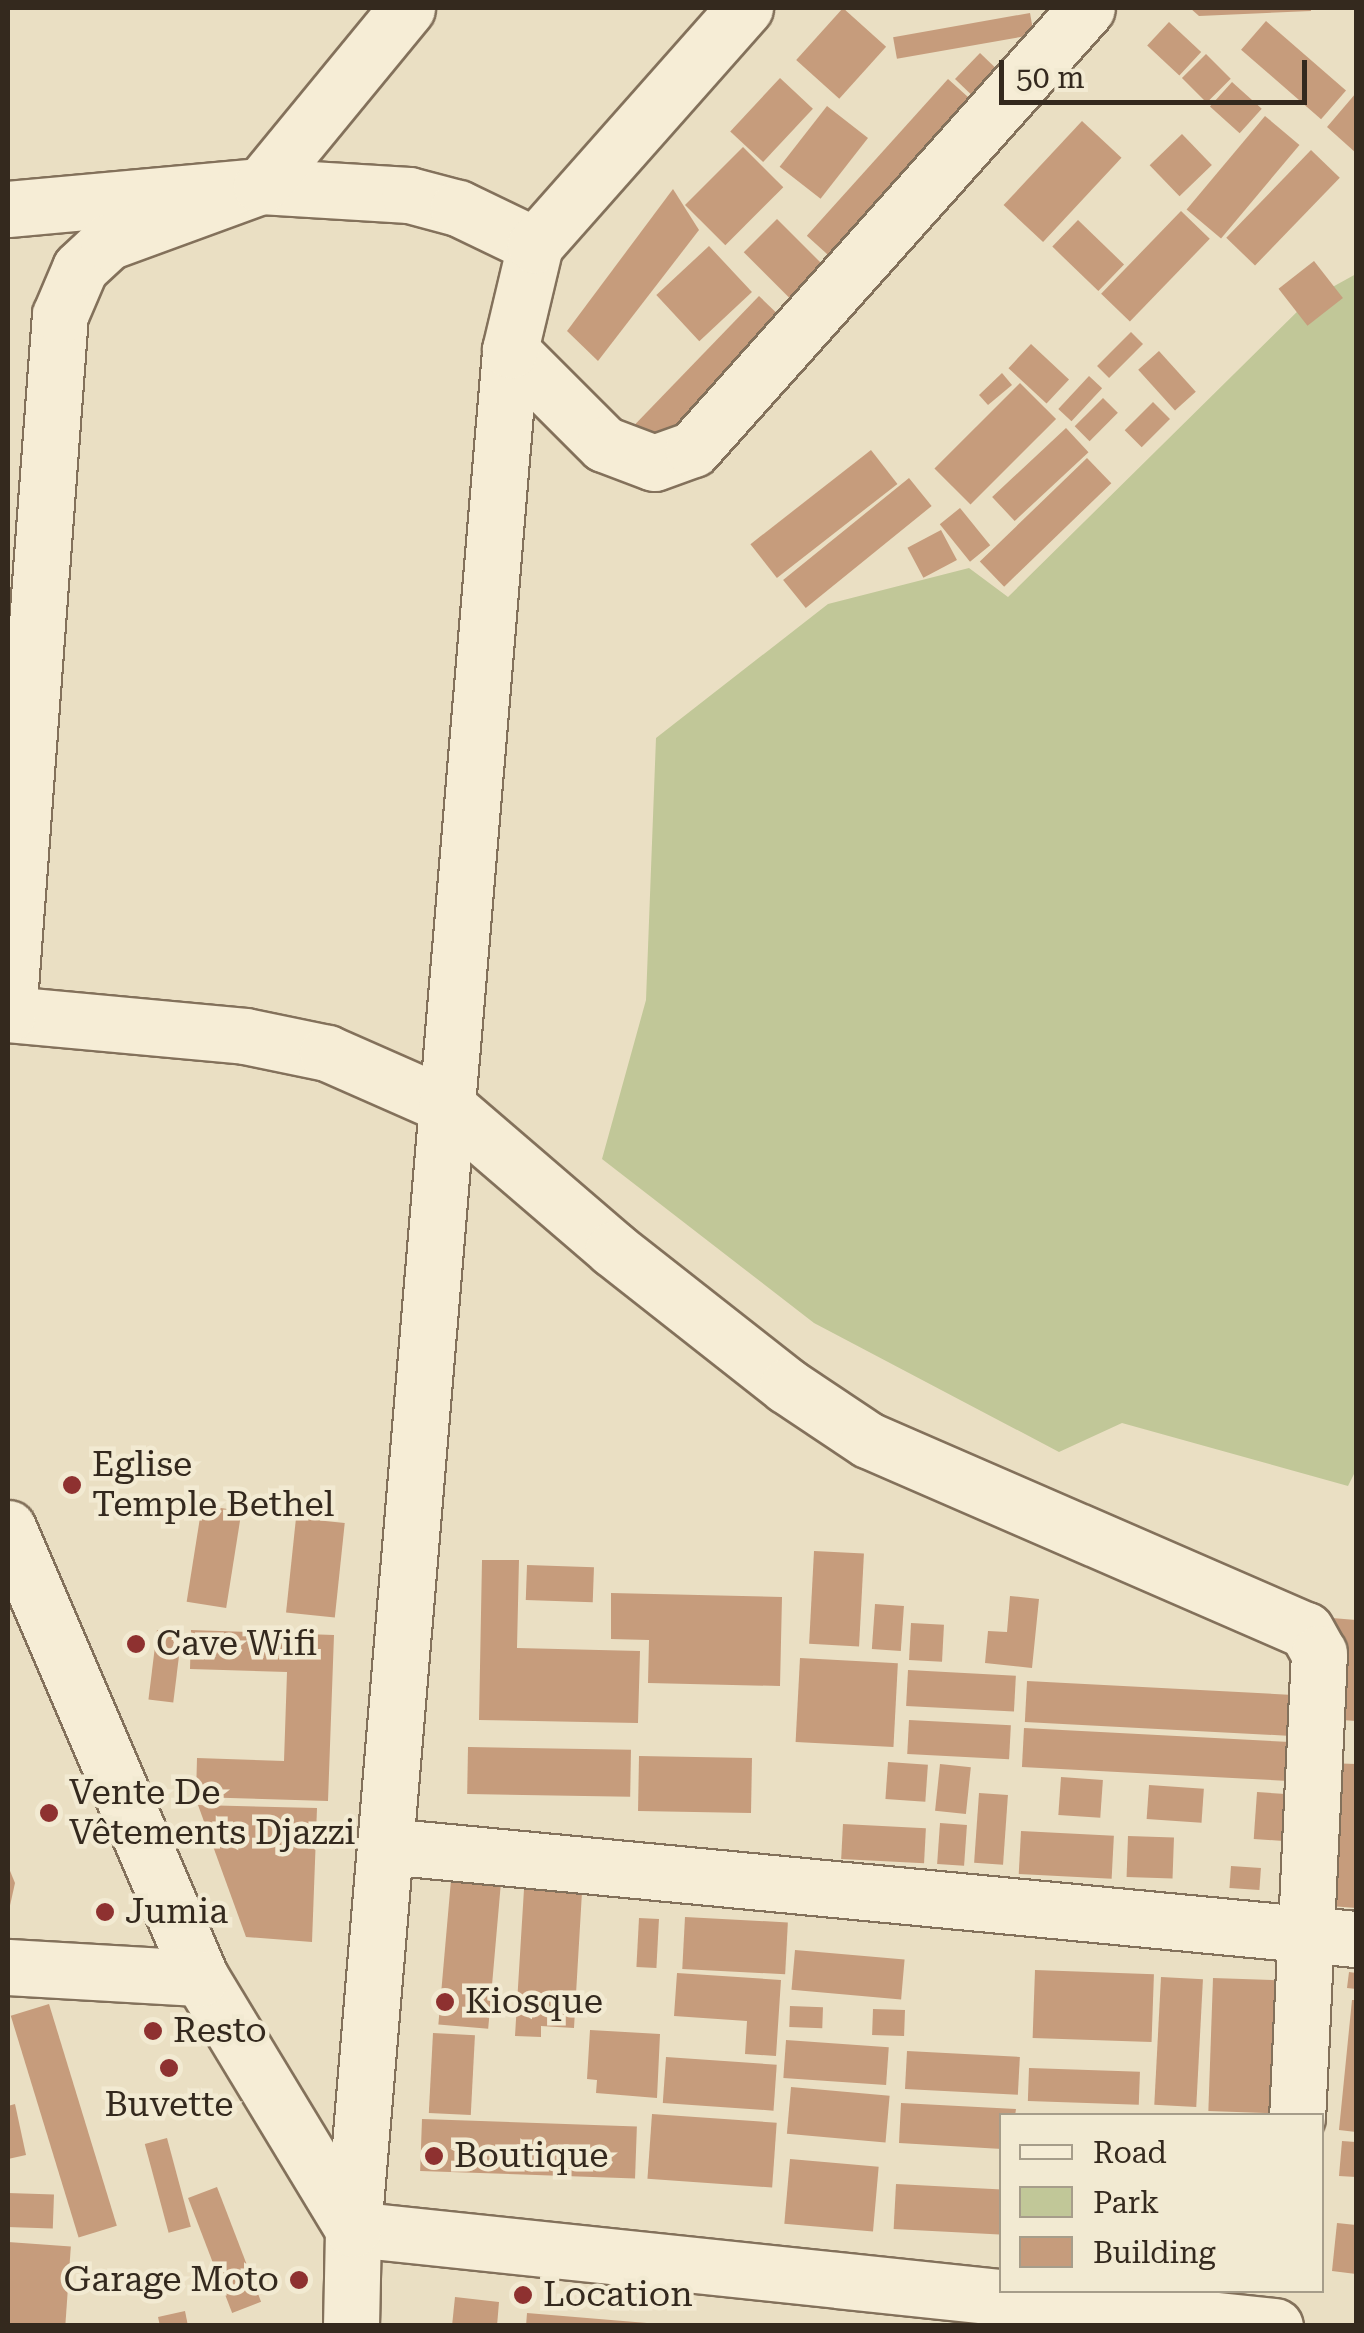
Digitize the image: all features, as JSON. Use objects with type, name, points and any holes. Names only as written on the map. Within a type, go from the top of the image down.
[{"type":"street","points":[[407,8],[261,186],[108,242],[80,268],[60,314],[8,1014],[244,1036],[327,1053],[448,1106],[612,1249],[787,1386],[868,1440],[1306,1630],[1319,1652],[1337,1741],[1332,1937],[1298,2113]]},
{"type":"street","points":[[351,2326],[353,2229],[510,350],[535,245],[744,8]]},
{"type":"street","points":[[510,350],[604,444],[654,463],[693,450],[1088,8]]},
{"type":"street","points":[[8,209],[261,186],[409,195],[458,208],[535,245]]},
{"type":"street","points":[[8,1528],[201,1978],[353,2229]]},
{"type":"street","points":[[386,1846],[1332,1937]]},
{"type":"street","points":[[8,1967],[201,1978]]},
{"type":"street","points":[[353,2229],[896,2307],[1275,2326]]},
{"type":"street","points":[[1286,2326],[1288,2293]]},
{"type":"green space","points":[[1356,274],[1356,1470],[1348,1486],[1122,1423],[1059,1452],[814,1323],[602,1159],[646,1000],[656,738],[828,604],[969,568],[1008,597],[1309,300]]},
{"type":"building","points":[[843,8],[886,47],[839,99],[796,60]]},
{"type":"building","points":[[1190,8],[1311,8],[1311,11],[1199,16]]},
{"type":"building","points":[[1030,13],[1034,35],[897,59],[893,37]]},
{"type":"building","points":[[1266,21],[1346,91],[1321,119],[1241,50]]},
{"type":"building","points":[[1169,22],[1201,52],[1179,75],[1147,45]]},
{"type":"building","points":[[980,53],[1011,83],[986,109],[955,79]]},
{"type":"building","points":[[1206,54],[1231,79],[1207,103],[1182,78]]},
{"type":"building","points":[[780,78],[813,109],[763,162],[730,131]]},
{"type":"building","points":[[948,79],[982,110],[841,267],[807,236]]},
{"type":"building","points":[[1232,82],[1262,109],[1240,133],[1210,107]]},
{"type":"building","points":[[1356,93],[1356,153],[1327,127]]},
{"type":"building","points":[[827,106],[868,138],[821,199],[780,167]]},
{"type":"building","points":[[1265,116],[1299,145],[1221,238],[1187,209]]},
{"type":"building","points":[[1082,121],[1121,158],[1043,242],[1004,205]]},
{"type":"building","points":[[1182,134],[1212,165],[1180,196],[1150,165]]},
{"type":"building","points":[[743,147],[783,187],[725,245],[685,205]]},
{"type":"building","points":[[1311,150],[1340,178],[1255,266],[1226,238]]},
{"type":"building","points":[[673,189],[699,230],[598,361],[567,331]]},
{"type":"building","points":[[1181,211],[1210,239],[1130,322],[1101,294]]},
{"type":"building","points":[[777,219],[834,276],[801,310],[744,252]]},
{"type":"building","points":[[1078,220],[1124,264],[1098,291],[1052,247]]},
{"type":"building","points":[[709,246],[752,292],[699,341],[656,295]]},
{"type":"building","points":[[1314,261],[1343,298],[1307,326],[1279,289]]},
{"type":"building","points":[[759,296],[787,323],[661,453],[633,426]]},
{"type":"building","points":[[1131,332],[1143,344],[1109,378],[1097,366]]},
{"type":"building","points":[[1031,344],[1069,379],[1047,404],[1008,368]]},
{"type":"building","points":[[1159,351],[1196,392],[1175,411],[1138,370]]},
{"type":"building","points":[[1002,373],[1012,385],[988,405],[979,395]]},
{"type":"building","points":[[1089,376],[1102,388],[1071,421],[1058,409]]},
{"type":"building","points":[[1020,383],[1056,419],[971,505],[934,469]]},
{"type":"building","points":[[1103,398],[1118,413],[1090,441],[1075,426]]},
{"type":"building","points":[[1153,402],[1170,419],[1142,447],[1125,430]]},
{"type":"building","points":[[1066,428],[1089,452],[1015,521],[992,497]]},
{"type":"building","points":[[871,450],[897,484],[777,578],[750,544]]},
{"type":"building","points":[[1087,458],[1111,483],[1004,587],[980,562]]},
{"type":"building","points":[[909,478],[932,506],[806,608],[783,580]]},
{"type":"building","points":[[960,508],[990,545],[970,562],[940,524]]},
{"type":"building","points":[[941,530],[957,560],[923,578],[907,548]]},
{"type":"building","points":[[202,1505],[242,1511],[226,1608],[187,1602]]},
{"type":"building","points":[[296,1518],[345,1523],[335,1618],[286,1612]]},
{"type":"building","points":[[814,1551],[864,1554],[859,1646],[809,1644]]},
{"type":"building","points":[[482,1560],[519,1560],[517,1648],[640,1651],[638,1723],[479,1720]]},
{"type":"building","points":[[527,1565],[594,1567],[593,1602],[526,1600]]},
{"type":"building","points":[[611,1593],[782,1597],[780,1686],[648,1683],[649,1640],[611,1639]]},
{"type":"building","points":[[1010,1596],[1039,1599],[1032,1668],[985,1663],[988,1631],[1007,1632]]},
{"type":"building","points":[[875,1604],[904,1606],[901,1651],[872,1649]]},
{"type":"building","points":[[1332,1618],[1356,1620],[1356,1721],[1327,1719]]},
{"type":"building","points":[[911,1623],[944,1625],[942,1662],[909,1660]]},
{"type":"building","points":[[157,1630],[182,1633],[173,1703],[148,1699]]},
{"type":"building","points":[[191,1630],[334,1635],[328,1801],[196,1797],[197,1758],[284,1761],[287,1672],[190,1669]]},
{"type":"building","points":[[800,1658],[898,1663],[893,1747],[796,1742]]},
{"type":"building","points":[[908,1670],[1016,1676],[1014,1712],[906,1706]]},
{"type":"building","points":[[1027,1681],[1298,1695],[1295,1736],[1025,1722]]},
{"type":"building","points":[[909,1720],[1011,1725],[1009,1759],[907,1754]]},
{"type":"building","points":[[1024,1728],[1300,1742],[1298,1781],[1022,1767]]},
{"type":"building","points":[[468,1747],[631,1750],[630,1797],[467,1794]]},
{"type":"building","points":[[639,1756],[752,1758],[751,1813],[638,1811]]},
{"type":"building","points":[[888,1762],[928,1765],[925,1802],[885,1799]]},
{"type":"building","points":[[1327,1763],[1356,1764],[1356,1908],[1318,1905]]},
{"type":"building","points":[[940,1764],[971,1767],[966,1814],[935,1811]]},
{"type":"building","points":[[1061,1777],[1103,1780],[1100,1818],[1058,1815]]},
{"type":"building","points":[[1149,1785],[1204,1789],[1201,1823],[1147,1819]]},
{"type":"building","points":[[1257,1792],[1297,1795],[1294,1842],[1254,1839]]},
{"type":"building","points":[[979,1793],[1008,1795],[1003,1865],[974,1863]]},
{"type":"building","points":[[198,1805],[317,1808],[312,1942],[246,1937]]},
{"type":"building","points":[[940,1823],[967,1825],[964,1866],[937,1864]]},
{"type":"building","points":[[843,1824],[926,1828],[924,1863],[841,1859]]},
{"type":"building","points":[[1021,1831],[1114,1836],[1112,1879],[1019,1874]]},
{"type":"building","points":[[1128,1836],[1174,1838],[1173,1879],[1127,1877]]},
{"type":"building","points":[[8,1866],[15,1883],[9,1910],[8,1909]]},
{"type":"building","points":[[1231,1866],[1261,1868],[1259,1890],[1229,1888]]},
{"type":"building","points":[[451,1880],[501,1884],[488,2029],[438,2024]]},
{"type":"building","points":[[524,1889],[582,1892],[574,2028],[541,2026],[541,2037],[515,2036]]},
{"type":"building","points":[[685,1917],[788,1922],[785,1974],[682,1969]]},
{"type":"building","points":[[639,1918],[659,1919],[656,1968],[636,1967]]},
{"type":"building","points":[[795,1950],[905,1960],[901,1999],[792,1990]]},
{"type":"building","points":[[1035,1970],[1154,1974],[1152,2042],[1033,2038]]},
{"type":"building","points":[[1349,1972],[1356,1973],[1356,1989],[1347,1988]]},
{"type":"building","points":[[677,1973],[781,1980],[776,2056],[745,2054],[747,2021],[674,2016]]},
{"type":"building","points":[[1161,1977],[1203,1979],[1196,2107],[1154,2105]]},
{"type":"building","points":[[1213,1978],[1282,1980],[1277,2113],[1208,2111]]},
{"type":"building","points":[[1352,2000],[1356,2000],[1356,2132],[1339,2130]]},
{"type":"building","points":[[49,2004],[117,2226],[79,2238],[11,2016]]},
{"type":"building","points":[[790,2006],[823,2007],[822,2028],[789,2027]]},
{"type":"building","points":[[873,2009],[905,2010],[904,2036],[872,2035]]},
{"type":"building","points":[[590,2030],[660,2034],[657,2098],[596,2093],[597,2080],[587,2079]]},
{"type":"building","points":[[433,2033],[475,2035],[471,2115],[429,2113]]},
{"type":"building","points":[[786,2040],[889,2047],[886,2085],[783,2078]]},
{"type":"building","points":[[907,2051],[1020,2057],[1018,2095],[905,2089]]},
{"type":"building","points":[[666,2057],[777,2065],[774,2111],[663,2103]]},
{"type":"building","points":[[1029,2068],[1140,2072],[1139,2105],[1028,2101]]},
{"type":"building","points":[[791,2087],[890,2096],[886,2142],[787,2134]]},
{"type":"building","points":[[901,2103],[1016,2109],[1015,2113],[999,2113],[999,2149],[899,2143]]},
{"type":"building","points":[[15,2104],[26,2155],[8,2159],[8,2106]]},
{"type":"building","points":[[652,2114],[777,2123],[772,2188],[647,2179]]},
{"type":"building","points":[[422,2119],[637,2127],[635,2178],[420,2171]]},
{"type":"building","points":[[167,2138],[191,2227],[169,2233],[145,2144]]},
{"type":"building","points":[[1342,2141],[1356,2142],[1356,2177],[1339,2176]]},
{"type":"building","points":[[790,2159],[879,2167],[873,2232],[784,2224]]},
{"type":"building","points":[[896,2184],[999,2189],[999,2234],[894,2229]]},
{"type":"building","points":[[217,2187],[261,2302],[232,2313],[188,2198]]},
{"type":"building","points":[[8,2193],[54,2195],[53,2229],[8,2227]]},
{"type":"building","points":[[1337,2223],[1356,2225],[1356,2274],[1332,2271]]},
{"type":"building","points":[[8,2242],[71,2246],[65,2326],[8,2326]]},
{"type":"building","points":[[455,2297],[499,2302],[497,2326],[452,2326]]},
{"type":"building","points":[[185,2311],[188,2326],[160,2326],[158,2317]]},
{"type":"building","points":[[527,2313],[647,2323],[647,2326],[526,2326]]},
{"type":"place","name":"Eglise Temple Bethel","points":[[72,1485]]},
{"type":"place","name":"Cave Wifi","points":[[136,1644]]},
{"type":"place","name":"Vente De Vêtements Djazzi","points":[[49,1813]]},
{"type":"place","name":"Jumia","points":[[105,1912]]},
{"type":"place","name":"Kiosque","points":[[445,2002]]},
{"type":"place","name":"Resto","points":[[153,2031]]},
{"type":"place","name":"Buvette","points":[[169,2068]]},
{"type":"place","name":"Boutique","points":[[434,2156]]},
{"type":"place","name":"Garage Moto","points":[[299,2280]]},
{"type":"place","name":"Location","points":[[523,2295]]}]
